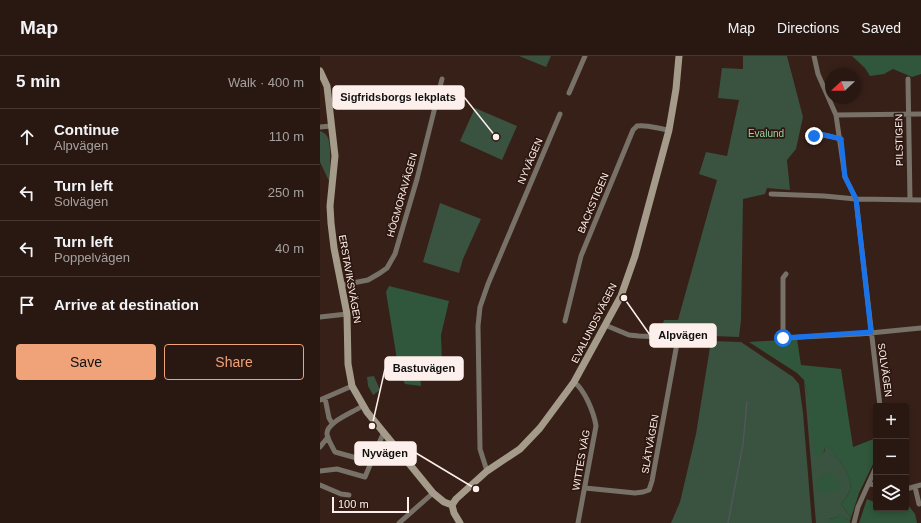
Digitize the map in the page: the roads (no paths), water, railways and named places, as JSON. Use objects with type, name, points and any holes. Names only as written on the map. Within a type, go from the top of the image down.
[{"type":"street","points":[[569,93],[585,56]]},
{"type":"street","name":"EVALUNDSVÄGEN","points":[[452,505],[456,499],[487,471],[520,449],[540,428],[574,382],[621,296],[635,256],[669,130],[676,90],[679,56]]},
{"type":"street","name":"SOLVÄGEN","points":[[814,56],[818,74],[836,115],[841,139],[845,177],[856,199],[880,403]]},
{"type":"street","name":"ERSTAVIKSVÄGEN","points":[[320,71],[327,86],[335,156],[330,206],[331,223],[334,248],[347,314],[348,364],[352,386],[366,412],[383,434],[433,493],[444,502],[452,505]]},
{"type":"street","name":"HÖGMORAVÄGEN","points":[[342,285],[368,280],[380,273],[388,268],[395,254],[417,179],[442,79]]},
{"type":"street","name":"PILSTIGEN","points":[[908,79],[910,200]]},
{"type":"street","name":"NYVÄGEN","points":[[487,471],[480,449],[478,326],[480,307],[560,114]]},
{"type":"street","points":[[836,115],[921,114]]},
{"type":"street","name":"BACKSTIGEN","points":[[565,321],[581,256],[633,130],[637,126],[642,125],[669,130]]},
{"type":"street","points":[[320,127],[331,126]]},
{"type":"street","points":[[811,139],[816,134],[841,139]]},
{"type":"street","points":[[771,194],[856,199],[921,200]]},
{"type":"street","points":[[786,274],[783,278],[783,338],[921,328]]},
{"type":"street","points":[[320,317],[347,314]]},
{"type":"street","points":[[605,325],[629,335],[655,338],[711,339]]},
{"type":"street","name":"SLÄTVÄGEN","points":[[585,488],[635,493],[649,490],[652,481],[678,338]]},
{"type":"street","name":"WITTES VÄG","points":[[574,382],[582,390],[593,414],[596,426],[578,523]]},
{"type":"street","points":[[332,423],[322,399],[352,386]]},
{"type":"street","points":[[359,408],[332,423],[327,432],[328,437],[335,452],[372,462]]},
{"type":"street","points":[[320,471],[337,468],[365,477],[383,434]]},
{"type":"street","points":[[320,447],[328,437]]},
{"type":"street","points":[[854,523],[858,507],[873,474]]},
{"type":"street","points":[[869,484],[873,485]]},
{"type":"street","points":[[320,485],[341,494],[349,495]]},
{"type":"street","points":[[909,488],[921,485]]},
{"type":"street","points":[[915,487],[919,504]]},
{"type":"street","points":[[399,523],[433,493]]},
{"type":"street","points":[[452,505],[460,523]]},
{"type":"waterway","points":[[728,523],[743,444],[747,402]]},
{"type":"place","name":"Sigfridsborgs lekplats","points":[[496,137]]},
{"type":"place","name":"Alpvägen","points":[[624,298]]},
{"type":"place","name":"Bastuvägen","points":[[372,426]]},
{"type":"place","name":"Nyvägen","points":[[476,489]]},
{"type":"park label","name":"Evalund","points":[[766,133]]}]
